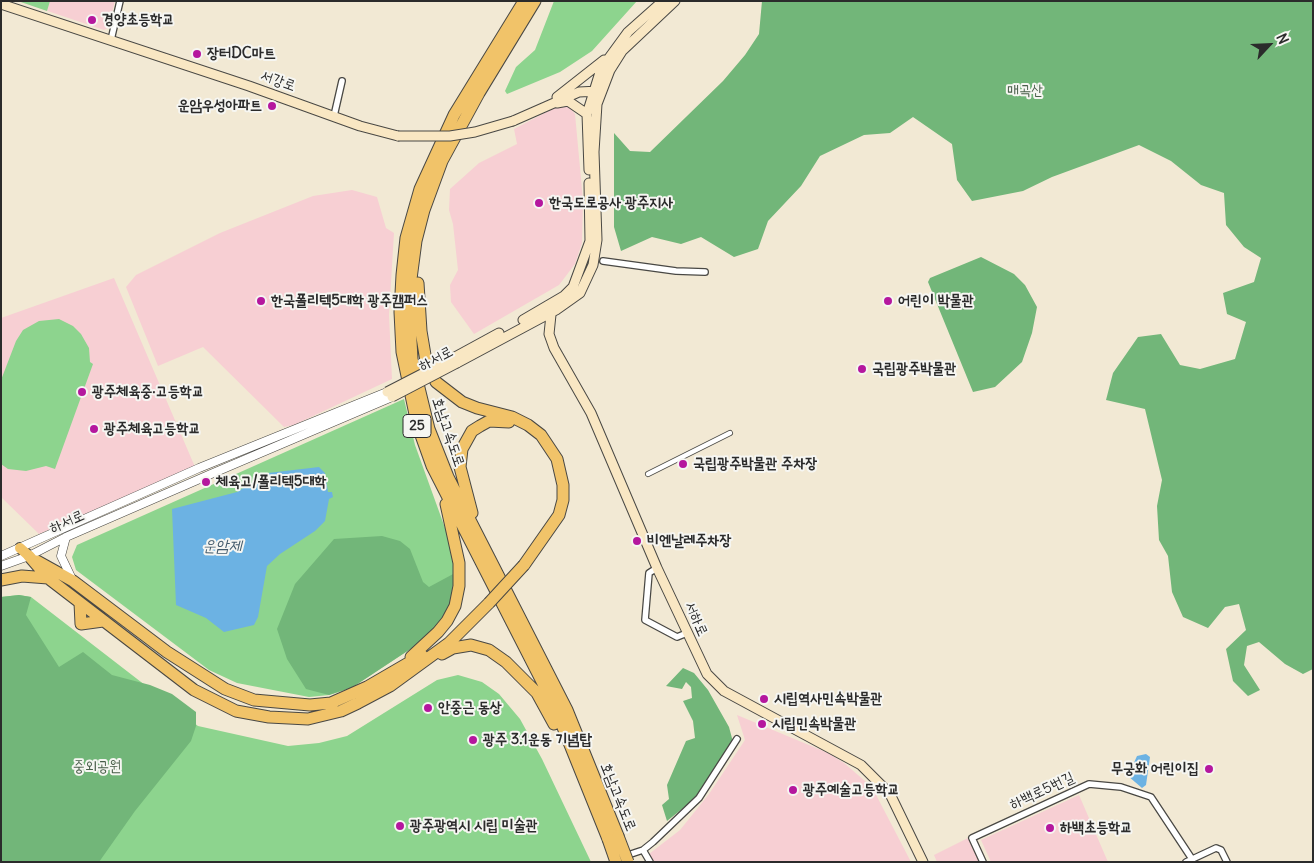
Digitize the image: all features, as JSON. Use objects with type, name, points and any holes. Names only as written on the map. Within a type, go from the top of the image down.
[{"type":"highway","name":"호남고속도로","points":[[524,1],[437,149],[420,189],[406,238],[400,312],[402,352],[416,424],[443,488],[554,706],[613,838],[628,862]]},
{"type":"highway","name":"호남고속도로","points":[[535,1],[479,93],[442,161],[432,188],[416,241],[411,279],[410,323],[412,359],[429,429],[448,477],[566,710],[613,838],[615,862]]},
{"type":"highway","points":[[406,674],[449,643],[522,562],[559,515],[563,500],[561,471],[550,446],[541,435],[528,425],[512,417],[462,402],[436,382],[426,361],[418,295],[418,268],[432,188]]},
{"type":"highway","points":[[479,539],[460,467],[460,457],[467,439],[480,426],[489,421],[506,421],[525,429],[541,442],[554,463],[557,478],[558,492],[554,510],[522,562]]},
{"type":"highway","points":[[392,672],[438,632],[447,621],[455,606],[459,586],[459,563],[443,488]]},
{"type":"highway","points":[[24,552],[72,581],[167,652],[225,690],[254,700],[310,705],[330,703],[367,687],[425,654],[446,638],[487,600]]},
{"type":"highway","points":[[24,552],[48,578],[194,690],[236,711],[269,717],[308,719],[324,716],[358,703],[453,648],[471,646],[488,650],[506,662],[537,693],[570,756],[583,774]]},
{"type":"highway","points":[[1,580],[22,576],[48,578]]},
{"type":"main road","name":"하서로","points":[[390,395],[580,293],[593,265],[597,240],[594,119],[601,69],[628,32],[663,1]]},
{"type":"main road","name":"하서로","points":[[550,309],[573,287],[590,242],[587,114],[597,91],[622,51],[676,1]]},
{"type":"main road","name":"서강로","points":[[1,4],[371,130],[398,136],[450,136],[475,132],[513,120],[579,92],[597,91]]},
{"type":"main road","name":"서강로","points":[[547,104],[610,55]]},
{"type":"main road","points":[[547,104],[568,102],[587,114]]},
{"type":"main road","name":"서하로","points":[[550,309],[549,334],[554,348],[591,413],[657,568],[707,674],[724,691],[861,765],[883,785],[896,803],[924,862]]},
{"type":"street","points":[[111,40],[120,1]]},
{"type":"street","points":[[334,116],[342,81]]},
{"type":"street","points":[[603,262],[676,271],[705,272]]},
{"type":"street","name":"하서로","points":[[1,556],[24,552],[66,537],[390,395]]},
{"type":"street","name":"하서로","points":[[1,566],[24,552],[199,468],[390,395]]},
{"type":"street","points":[[648,474],[730,433]]},
{"type":"street","points":[[66,537],[61,556],[72,581]]},
{"type":"street","points":[[657,568],[649,573],[645,620],[677,637],[687,633]]},
{"type":"street","points":[[615,862],[643,850],[675,823],[699,798],[737,739]]},
{"type":"street","name":"하백로5번길","points":[[983,862],[972,838],[1084,785],[1121,787],[1151,797],[1189,860]]},
{"type":"street","points":[[1189,860],[1219,848],[1226,862]]},
{"type":"street","points":[[643,850],[650,862]]},
{"type":"shaded area","name":"경양초등학교","points":[[18,1],[115,1],[108,28],[104,30]]},
{"type":"shaded area","name":"한국도로공사 광주지사","points":[[567,105],[575,114],[583,200],[582,243],[575,264],[559,285],[474,334],[451,302],[450,285],[458,270],[453,224],[449,210],[450,189],[479,163],[517,144],[514,129],[558,106]]},
{"type":"shaded area","name":"한국폴리텍5대학 광주캠퍼스","points":[[352,190],[377,197],[386,228],[394,233],[389,315],[392,379],[294,425],[284,427],[203,347],[158,366],[126,287],[136,275],[220,233],[313,196]]},
{"type":"shaded area","name":"광주체육중·고등학교","points":[[114,278],[195,467],[39,534],[1,497],[1,318]]},
{"type":"shaded area","name":"광주예술고등학교","points":[[737,715],[828,753],[844,763],[872,787],[911,862],[654,862],[649,854],[680,830],[709,794],[745,740]]},
{"type":"shaded area","name":"하백초등학교","points":[[1079,795],[1108,862],[991,862],[981,840]]},
{"type":"shaded area","points":[[968,838],[979,862],[937,862],[934,855]]},
{"type":"green space","points":[[18,1],[50,1],[47,11]]},
{"type":"green space","points":[[554,1],[637,1],[592,51],[560,72],[507,94],[505,91],[516,67],[535,50]]},
{"type":"green space","name":"매곡산","points":[[762,1],[1313,1],[1313,669],[1303,674],[1285,664],[1259,642],[1247,646],[1244,665],[1260,690],[1248,696],[1233,681],[1226,649],[1246,630],[1239,604],[1225,607],[1208,628],[1183,617],[1172,592],[1168,556],[1159,540],[1157,506],[1162,480],[1145,409],[1106,400],[1113,373],[1138,337],[1161,334],[1180,365],[1200,369],[1235,359],[1246,322],[1227,314],[1223,293],[1254,282],[1261,258],[1244,247],[1226,225],[1224,193],[1201,185],[1171,161],[1139,145],[1052,177],[1023,191],[972,201],[957,180],[952,144],[913,117],[890,133],[864,135],[820,156],[801,186],[768,221],[758,249],[734,257],[701,237],[681,244],[652,237],[621,251],[614,227],[614,133],[630,151],[650,152],[723,81],[745,55],[759,34]]},
{"type":"green space","points":[[981,257],[1014,274],[1025,285],[1037,307],[1032,333],[1022,362],[995,387],[973,392],[928,282],[930,278]]},
{"type":"green space","points":[[59,319],[73,326],[81,334],[89,348],[90,362],[93,364],[55,469],[46,466],[26,471],[8,469],[1,464],[1,380],[16,341],[23,330],[39,321]]},
{"type":"green space","points":[[404,399],[415,445],[449,539],[455,573],[421,642],[351,688],[329,695],[309,697],[237,683],[209,670],[76,570],[72,557],[77,545]]},
{"type":"green space","points":[[382,536],[400,541],[410,549],[423,582],[429,587],[455,573],[450,603],[441,623],[421,642],[353,687],[329,695],[306,689],[287,659],[277,629],[295,584],[334,539]]},
{"type":"green space","name":"중외공원","points":[[19,595],[31,597],[198,726],[288,746],[319,743],[347,736],[437,680],[458,675],[482,682],[499,694],[520,719],[542,759],[591,862],[1,862],[1,597]]},
{"type":"green space","points":[[19,595],[31,597],[26,615],[59,667],[83,652],[112,675],[150,685],[172,694],[196,712],[196,726],[191,741],[135,811],[99,862],[1,862],[1,597]]},
{"type":"green space","points":[[683,668],[694,673],[708,690],[729,727],[733,742],[697,797],[667,821],[662,805],[669,799],[667,785],[686,741],[695,738],[693,721],[683,701],[692,698],[691,687],[686,682],[682,689],[666,686]]},
{"type":"water","name":"운암제","points":[[319,467],[325,473],[328,492],[332,492],[333,497],[329,499],[325,521],[315,531],[280,554],[267,566],[258,617],[254,625],[224,632],[206,618],[176,605],[172,509],[237,492],[268,473]]},
{"type":"water","points":[[1146,754],[1150,757],[1146,785],[1142,788],[1128,776],[1137,756]]},
{"type":"place","name":"경양초등학교","points":[[92,20]]},
{"type":"place","name":"장터DC마트","points":[[197,54]]},
{"type":"place","name":"운암우성아파트","points":[[272,106]]},
{"type":"place","name":"한국도로공사 광주지사","points":[[539,203]]},
{"type":"place","name":"한국폴리텍5대학 광주캠퍼스","points":[[261,301]]},
{"type":"place","name":"어린이 박물관","points":[[888,301]]},
{"type":"place","name":"국립광주박물관","points":[[862,369]]},
{"type":"place","name":"광주체육중·고등학교","points":[[82,392]]},
{"type":"place","name":"광주체육고등학교","points":[[94,429]]},
{"type":"place","name":"국립광주박물관 주차장","points":[[683,464]]},
{"type":"place","name":"체육고/폴리텍5대학","points":[[206,482]]},
{"type":"place","name":"비엔날레주차장","points":[[637,541]]},
{"type":"place","name":"시립역사민속박물관","points":[[764,699]]},
{"type":"place","name":"안중근 동상","points":[[428,708]]},
{"type":"place","name":"시립민속박물관","points":[[762,724]]},
{"type":"place","name":"광주 3.1운동 기념탑","points":[[473,740]]},
{"type":"place","name":"무궁화 어린이집","points":[[1209,769]]},
{"type":"place","name":"광주예술고등학교","points":[[793,790]]},
{"type":"place","name":"광주광역시 시립 미술관","points":[[400,826]]},
{"type":"place","name":"하백초등학교","points":[[1050,828]]}]
